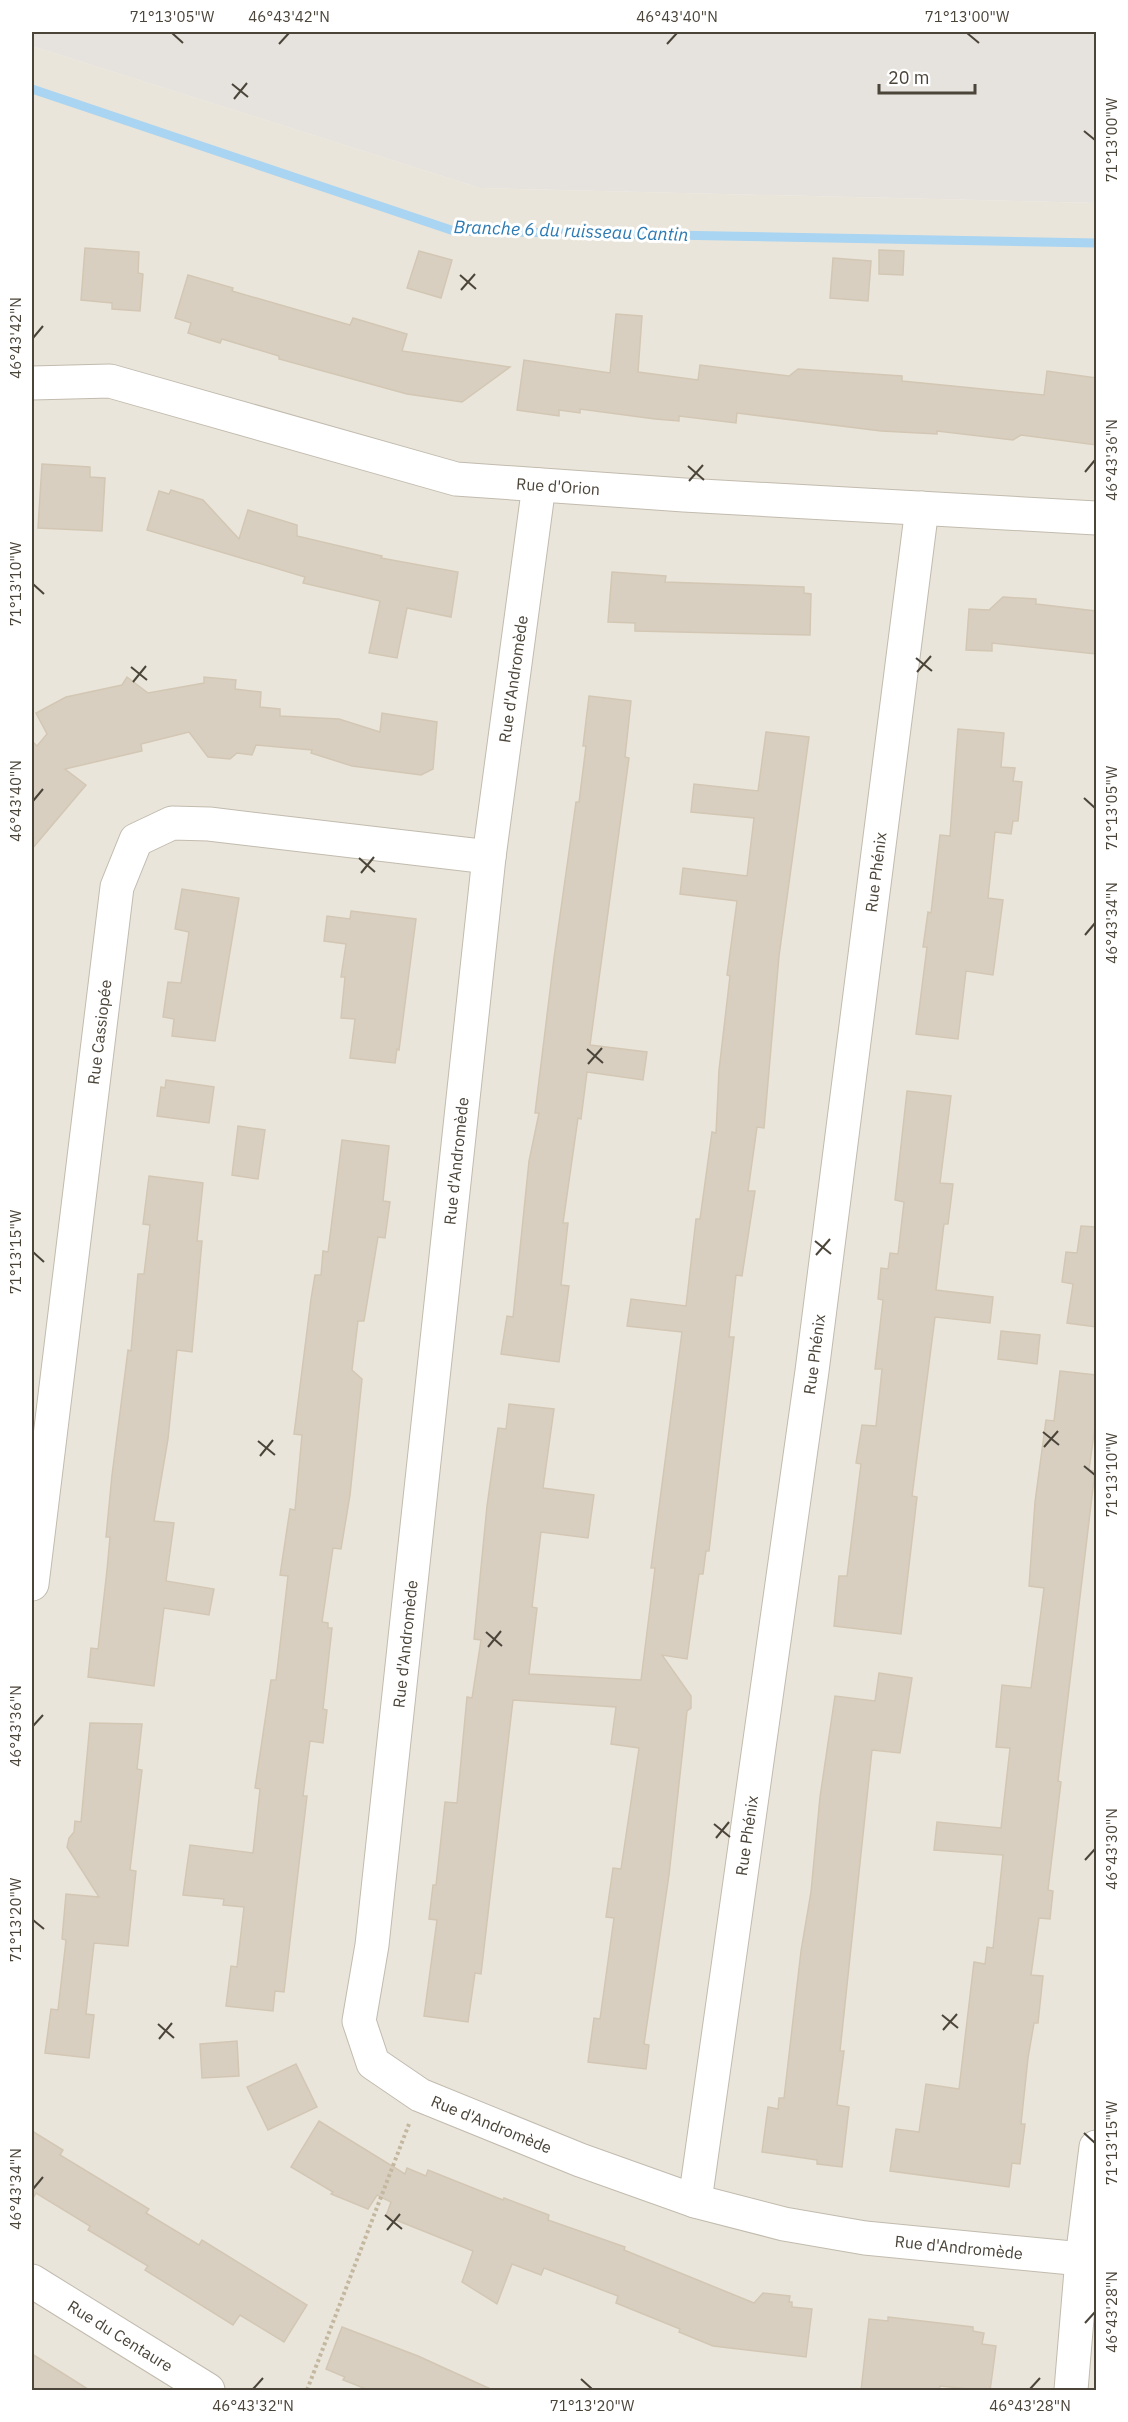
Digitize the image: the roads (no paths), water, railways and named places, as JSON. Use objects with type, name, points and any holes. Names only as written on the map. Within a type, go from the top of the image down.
[{"type":"street","name":"Rue d'Orion","points":[[32,383],[111,381],[456,479],[1096,518]]},
{"type":"street","name":"Rue d'Andromède","points":[[539,485],[489,857],[374,1933],[358,2021],[373,2063],[420,2095],[580,2160],[695,2200],[784,2224],[865,2238],[1082,2259]]},
{"type":"street","name":"Rue Phénix","points":[[695,2200],[812,1371],[922,508]]},
{"type":"street","name":"Rue Cassiopée","points":[[32,1584],[117,887],[136,840],[172,823],[209,824],[489,857]]},
{"type":"street","points":[[1071,2391],[1082,2259],[1096,2147]]},
{"type":"street","name":"Rue du Centaure","points":[[32,2281],[208,2391]]},
{"type":"waterway","name":"Branche 6 du ruisseau Cantin","points":[[32,89],[454,231],[1096,243]]}]
